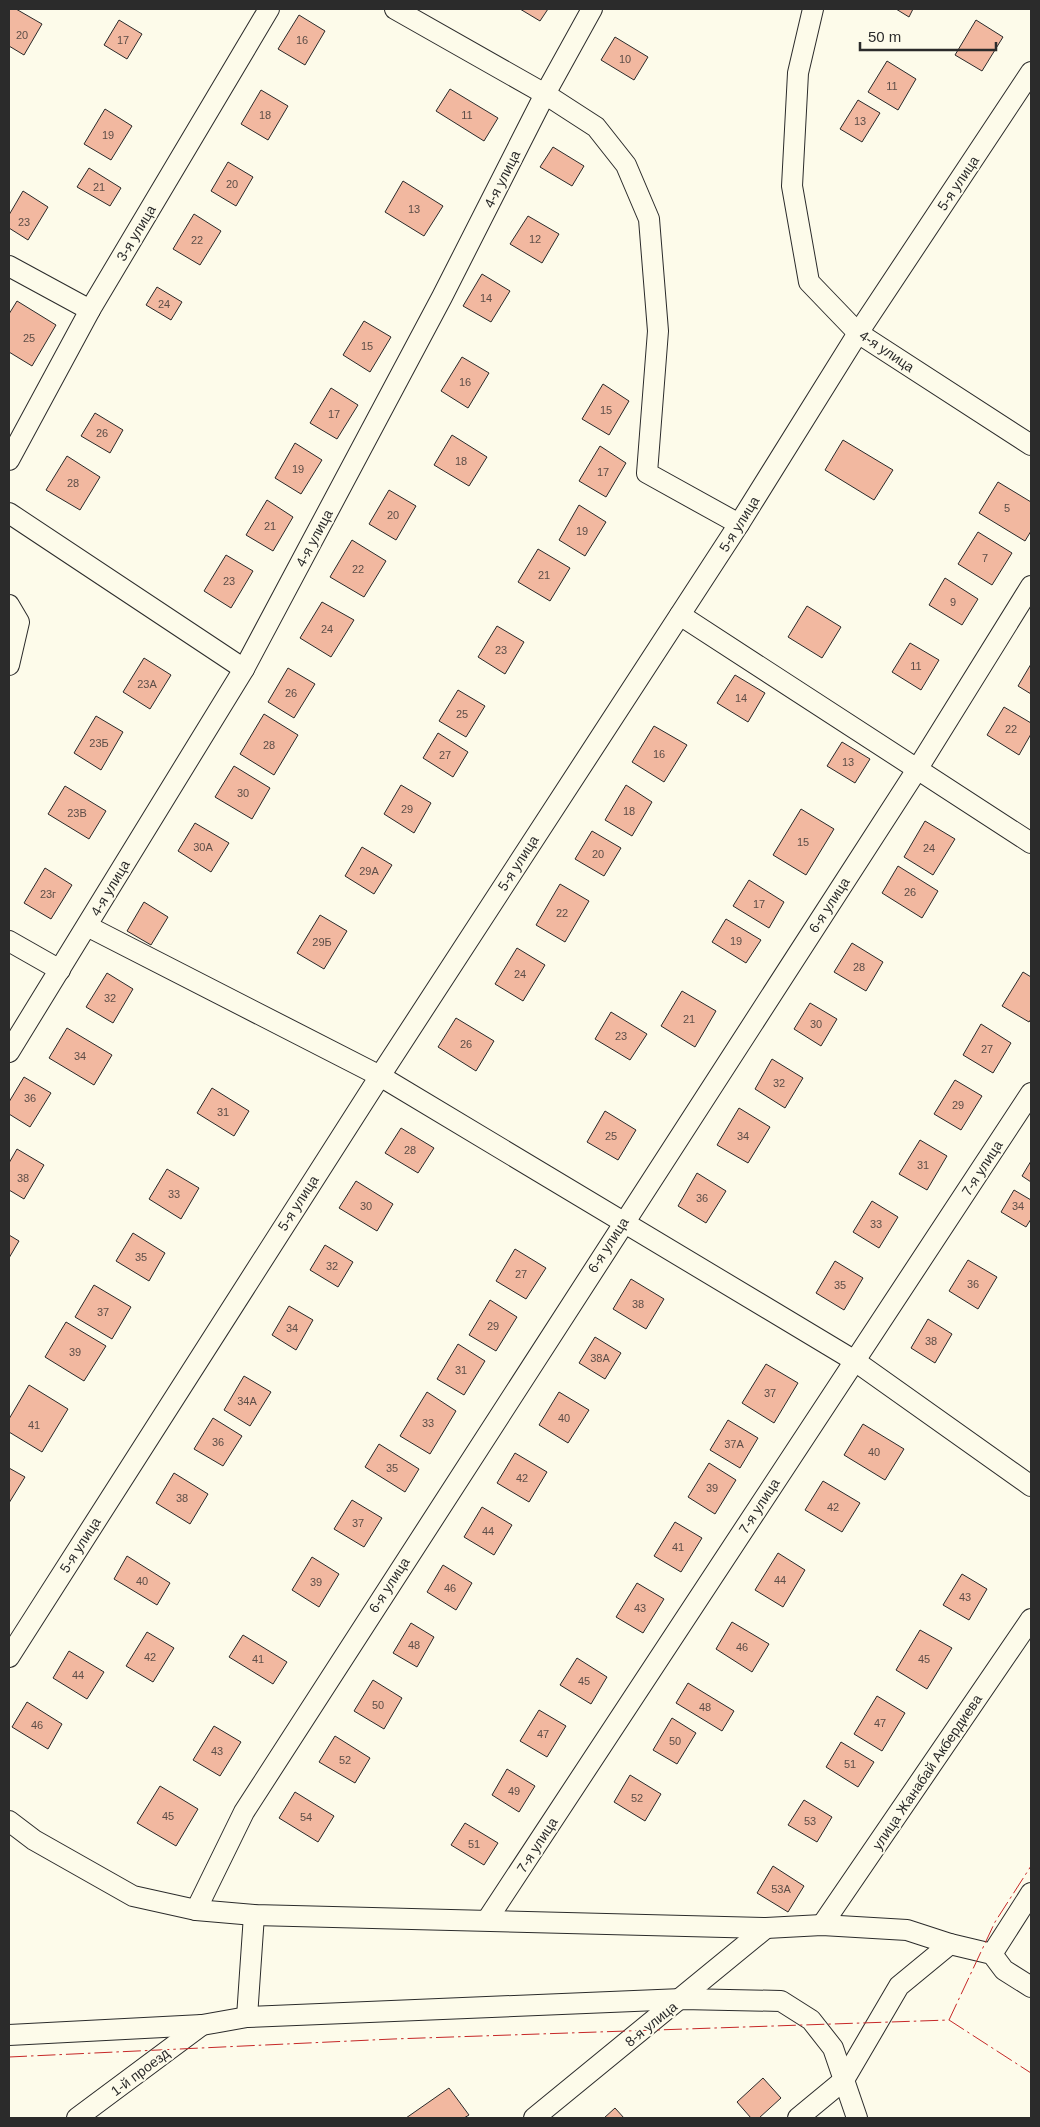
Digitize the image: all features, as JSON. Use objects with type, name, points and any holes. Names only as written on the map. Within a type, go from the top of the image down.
[{"type":"street","name":"3-я улица","points":[[9,460],[90,310],[269,9]]},
{"type":"street","points":[[394,9],[545,94],[596,127],[626,165],[648,219],[658,331],[647,473],[740,524]]},
{"type":"street","name":"4-я улица","points":[[9,1052],[244,669],[442,297],[545,94],[592,9]]},
{"type":"street","name":"4-я улица","points":[[813,9],[798,72],[792,186],[809,282],[858,333],[1031,445]]},
{"type":"street","name":"5-я улица","points":[[9,1657],[380,1076],[740,524],[858,333],[1031,72]]},
{"type":"street","points":[[9,266],[90,310]]},
{"type":"street","points":[[9,513],[244,669]]},
{"type":"street","name":"6-я улица","points":[[196,1910],[244,1812],[622,1222],[918,768],[1031,586]]},
{"type":"street","points":[[9,605],[19,622],[9,665]]},
{"type":"street","points":[[680,615],[1031,843]]},
{"type":"street","points":[[87,926],[380,1076],[854,1361],[1031,1486]]},
{"type":"street","points":[[9,941],[60,970]]},
{"type":"street","name":"7-я улица","points":[[487,1920],[1031,1093]]},
{"type":"street","name":"улица Жанабай Акбердиева","points":[[822,1925],[1031,1619]]},
{"type":"street","points":[[9,1820],[34,1840],[134,1896],[196,1910],[254,1915],[766,1928],[822,1925],[907,1930],[950,1944],[992,1954],[1004,1970],[1031,1987]]},
{"type":"street","points":[[992,1954],[1031,1893]]},
{"type":"street","points":[[247,2017],[254,1915]]},
{"type":"street","name":"8-я улица","points":[[534,2118],[766,1928]]},
{"type":"street","points":[[798,2118],[844,2080],[899,1986],[950,1944]]},
{"type":"street","points":[[9,2035],[202,2025],[247,2017],[682,1998],[781,2001],[811,2020],[833,2048],[857,2118]]},
{"type":"street","name":"1-й проезд","points":[[77,2118],[202,2025]]},
{"type":"building","points":[[9,9],[16,9],[42,24],[24,55],[9,46]]},
{"type":"building","points":[[520,9],[548,9],[540,21]]},
{"type":"building","points":[[896,9],[913,9],[909,17]]},
{"type":"building","points":[[299,15],[325,31],[305,65],[278,49]]},
{"type":"building","points":[[119,20],[142,34],[127,59],[104,45]]},
{"type":"building","points":[[976,20],[1003,37],[982,71],[955,55]]},
{"type":"building","points":[[615,37],[648,57],[634,80],[601,60]]},
{"type":"building","points":[[887,61],[916,79],[898,110],[868,92]]},
{"type":"building","points":[[450,89],[498,118],[484,141],[436,111]]},
{"type":"building","points":[[261,90],[288,106],[268,140],[241,124]]},
{"type":"building","points":[[858,100],[880,113],[862,142],[840,129]]},
{"type":"building","points":[[105,109],[132,126],[111,160],[84,144]]},
{"type":"building","points":[[553,147],[584,166],[572,186],[540,167]]},
{"type":"building","points":[[228,162],[253,177],[236,206],[211,191]]},
{"type":"building","points":[[89,168],[121,188],[110,206],[77,187]]},
{"type":"building","points":[[403,181],[443,206],[424,236],[385,212]]},
{"type":"building","points":[[23,191],[48,207],[28,240],[9,228],[9,215]]},
{"type":"building","points":[[194,214],[221,231],[200,265],[173,249]]},
{"type":"building","points":[[528,216],[559,234],[542,263],[510,244]]},
{"type":"building","points":[[482,274],[510,291],[491,322],[463,306]]},
{"type":"building","points":[[157,287],[182,302],[171,320],[146,305]]},
{"type":"building","points":[[17,301],[56,325],[32,366],[9,352],[9,314]]},
{"type":"building","points":[[364,321],[391,337],[370,372],[343,355]]},
{"type":"building","points":[[462,357],[489,373],[468,408],[441,391]]},
{"type":"building","points":[[603,384],[629,401],[609,435],[582,419]]},
{"type":"building","points":[[331,388],[358,405],[337,439],[310,423]]},
{"type":"building","points":[[95,413],[123,430],[110,453],[81,436]]},
{"type":"building","points":[[452,435],[487,457],[469,486],[434,465]]},
{"type":"building","points":[[843,440],[893,470],[874,500],[825,470]]},
{"type":"building","points":[[295,443],[322,460],[301,494],[275,478]]},
{"type":"building","points":[[600,446],[626,463],[606,497],[579,481]]},
{"type":"building","points":[[67,456],[100,477],[80,510],[46,490]]},
{"type":"building","points":[[998,482],[1031,502],[1031,531],[1025,541],[979,513]]},
{"type":"building","points":[[389,490],[416,506],[396,540],[369,524]]},
{"type":"building","points":[[267,500],[293,517],[273,551],[246,535]]},
{"type":"building","points":[[579,505],[606,522],[585,556],[559,540]]},
{"type":"building","points":[[978,532],[1012,553],[992,585],[958,564]]},
{"type":"building","points":[[352,540],[386,561],[364,597],[330,577]]},
{"type":"building","points":[[538,549],[570,568],[550,601],[518,582]]},
{"type":"building","points":[[226,555],[253,571],[231,608],[204,591]]},
{"type":"building","points":[[945,578],[978,599],[962,625],[929,605]]},
{"type":"building","points":[[322,602],[354,620],[331,657],[300,638]]},
{"type":"building","points":[[807,606],[841,627],[822,658],[788,637]]},
{"type":"building","points":[[497,626],[524,642],[505,674],[478,657]]},
{"type":"building","points":[[910,643],[939,660],[921,690],[892,672]]},
{"type":"building","points":[[144,658],[171,675],[150,709],[123,692]]},
{"type":"building","points":[[1031,664],[1031,694],[1018,686]]},
{"type":"building","points":[[288,668],[315,684],[294,718],[268,702]]},
{"type":"building","points":[[735,675],[765,693],[748,722],[717,703]]},
{"type":"building","points":[[458,690],[485,706],[466,737],[439,721]]},
{"type":"building","points":[[1004,707],[1031,723],[1031,734],[1019,755],[987,735]]},
{"type":"building","points":[[264,714],[298,735],[274,775],[240,754]]},
{"type":"building","points":[[96,716],[123,732],[101,770],[74,753]]},
{"type":"building","points":[[654,726],[687,745],[664,782],[632,762]]},
{"type":"building","points":[[438,733],[468,752],[453,777],[423,758]]},
{"type":"building","points":[[842,742],[870,759],[855,783],[827,766]]},
{"type":"building","points":[[234,766],[270,788],[252,819],[215,797]]},
{"type":"building","points":[[401,785],[431,803],[414,833],[384,814]]},
{"type":"building","points":[[626,785],[652,802],[632,836],[605,820]]},
{"type":"building","points":[[65,786],[106,811],[89,839],[48,814]]},
{"type":"building","points":[[801,809],[834,829],[806,875],[773,855]]},
{"type":"building","points":[[925,821],[955,839],[933,875],[904,857]]},
{"type":"building","points":[[195,823],[229,843],[211,872],[178,851]]},
{"type":"building","points":[[592,831],[621,848],[604,876],[575,859]]},
{"type":"building","points":[[362,847],[392,865],[374,894],[345,876]]},
{"type":"building","points":[[898,866],[938,891],[922,918],[882,893]]},
{"type":"building","points":[[45,868],[72,885],[51,919],[24,903]]},
{"type":"building","points":[[749,880],[784,902],[769,928],[733,906]]},
{"type":"building","points":[[560,884],[589,901],[565,942],[536,925]]},
{"type":"building","points":[[144,902],[168,917],[151,945],[127,931]]},
{"type":"building","points":[[320,915],[347,931],[324,969],[297,953]]},
{"type":"building","points":[[726,919],[761,940],[746,963],[712,942]]},
{"type":"building","points":[[852,943],[883,962],[866,991],[834,972]]},
{"type":"building","points":[[517,948],[545,965],[523,1001],[495,984]]},
{"type":"building","points":[[1023,972],[1031,977],[1031,1019],[1029,1022],[1002,1006]]},
{"type":"building","points":[[107,973],[133,989],[113,1023],[86,1007]]},
{"type":"building","points":[[682,991],[716,1011],[695,1047],[661,1026]]},
{"type":"building","points":[[810,1003],[837,1019],[821,1046],[794,1029]]},
{"type":"building","points":[[611,1012],[647,1034],[630,1060],[595,1039]]},
{"type":"building","points":[[456,1018],[494,1041],[476,1071],[438,1047]]},
{"type":"building","points":[[981,1024],[1011,1043],[993,1073],[963,1055]]},
{"type":"building","points":[[67,1028],[112,1055],[94,1085],[49,1058]]},
{"type":"building","points":[[772,1059],[803,1078],[785,1108],[755,1089]]},
{"type":"building","points":[[24,1077],[51,1093],[30,1127],[9,1114],[9,1102]]},
{"type":"building","points":[[955,1080],[982,1096],[961,1130],[934,1114]]},
{"type":"building","points":[[212,1088],[249,1111],[234,1136],[197,1113]]},
{"type":"building","points":[[739,1108],[770,1127],[748,1163],[717,1145]]},
{"type":"building","points":[[605,1111],[636,1130],[618,1160],[587,1142]]},
{"type":"building","points":[[401,1128],[434,1148],[418,1173],[385,1153]]},
{"type":"building","points":[[920,1140],[947,1156],[927,1190],[899,1174]]},
{"type":"building","points":[[17,1149],[44,1165],[24,1199],[9,1190],[9,1163]]},
{"type":"building","points":[[1031,1161],[1031,1182],[1022,1176]]},
{"type":"building","points":[[167,1169],[199,1188],[181,1219],[149,1199]]},
{"type":"building","points":[[697,1173],[726,1191],[706,1223],[678,1206]]},
{"type":"building","points":[[356,1181],[393,1204],[377,1231],[339,1208]]},
{"type":"building","points":[[1014,1190],[1031,1200],[1031,1219],[1026,1227],[1001,1212]]},
{"type":"building","points":[[872,1201],[898,1217],[879,1248],[853,1232]]},
{"type":"building","points":[[133,1233],[165,1253],[149,1281],[116,1261]]},
{"type":"building","points":[[9,1235],[19,1241],[9,1258]]},
{"type":"building","points":[[325,1245],[353,1262],[338,1287],[310,1270]]},
{"type":"building","points":[[515,1249],[546,1268],[526,1299],[496,1281]]},
{"type":"building","points":[[968,1260],[997,1277],[978,1309],[949,1291]]},
{"type":"building","points":[[835,1261],[863,1278],[844,1310],[816,1293]]},
{"type":"building","points":[[631,1279],[664,1299],[646,1329],[613,1309]]},
{"type":"building","points":[[94,1285],[131,1307],[112,1339],[75,1317]]},
{"type":"building","points":[[490,1300],[517,1317],[496,1351],[469,1335]]},
{"type":"building","points":[[289,1306],[313,1320],[296,1350],[272,1335]]},
{"type":"building","points":[[928,1319],[952,1334],[935,1363],[911,1348]]},
{"type":"building","points":[[66,1322],[106,1346],[84,1381],[45,1357]]},
{"type":"building","points":[[595,1337],[621,1353],[605,1379],[579,1363]]},
{"type":"building","points":[[458,1344],[485,1361],[464,1395],[437,1379]]},
{"type":"building","points":[[766,1364],[798,1383],[774,1423],[742,1403]]},
{"type":"building","points":[[244,1376],[271,1392],[250,1426],[224,1410]]},
{"type":"building","points":[[29,1385],[68,1409],[42,1452],[9,1432],[9,1419]]},
{"type":"building","points":[[427,1392],[456,1411],[430,1454],[400,1436]]},
{"type":"building","points":[[559,1392],[589,1410],[568,1443],[539,1425]]},
{"type":"building","points":[[213,1418],[242,1436],[223,1466],[194,1449]]},
{"type":"building","points":[[728,1420],[758,1438],[740,1468],[710,1450]]},
{"type":"building","points":[[863,1424],[904,1449],[885,1480],[844,1455]]},
{"type":"building","points":[[379,1444],[419,1469],[405,1492],[365,1467]]},
{"type":"building","points":[[515,1453],[547,1472],[529,1502],[497,1483]]},
{"type":"building","points":[[709,1463],[736,1480],[715,1514],[688,1497]]},
{"type":"building","points":[[9,1468],[25,1477],[9,1503]]},
{"type":"building","points":[[174,1473],[208,1494],[190,1524],[156,1503]]},
{"type":"building","points":[[823,1481],[860,1503],[842,1532],[805,1510]]},
{"type":"building","points":[[352,1500],[382,1518],[364,1547],[334,1529]]},
{"type":"building","points":[[482,1507],[512,1525],[494,1555],[464,1537]]},
{"type":"building","points":[[675,1522],[702,1538],[681,1572],[654,1556]]},
{"type":"building","points":[[778,1553],[805,1570],[783,1607],[755,1590]]},
{"type":"building","points":[[127,1556],[170,1583],[157,1605],[114,1579]]},
{"type":"building","points":[[312,1557],[339,1574],[319,1607],[292,1590]]},
{"type":"building","points":[[443,1565],[472,1583],[456,1610],[427,1592]]},
{"type":"building","points":[[962,1574],[987,1589],[969,1620],[943,1605]]},
{"type":"building","points":[[637,1583],[664,1599],[643,1633],[616,1617]]},
{"type":"building","points":[[732,1622],[769,1644],[752,1672],[716,1649]]},
{"type":"building","points":[[411,1623],[434,1637],[417,1667],[393,1653]]},
{"type":"building","points":[[920,1630],[952,1648],[927,1689],[896,1670]]},
{"type":"building","points":[[147,1632],[174,1648],[153,1682],[126,1666]]},
{"type":"building","points":[[243,1635],[287,1662],[273,1684],[229,1657]]},
{"type":"building","points":[[69,1651],[104,1672],[87,1699],[53,1678]]},
{"type":"building","points":[[577,1658],[607,1677],[591,1704],[560,1685]]},
{"type":"building","points":[[373,1680],[402,1698],[384,1729],[354,1711]]},
{"type":"building","points":[[688,1683],[734,1711],[722,1731],[676,1703]]},
{"type":"building","points":[[877,1696],[905,1713],[882,1751],[854,1734]]},
{"type":"building","points":[[27,1702],[62,1724],[48,1749],[12,1727]]},
{"type":"building","points":[[539,1710],[566,1726],[547,1757],[520,1741]]},
{"type":"building","points":[[672,1718],[696,1733],[677,1764],[653,1750]]},
{"type":"building","points":[[214,1726],[241,1742],[220,1776],[193,1760]]},
{"type":"building","points":[[335,1736],[370,1758],[355,1783],[319,1762]]},
{"type":"building","points":[[841,1742],[874,1762],[858,1787],[826,1767]]},
{"type":"building","points":[[507,1769],[535,1786],[519,1812],[492,1795]]},
{"type":"building","points":[[630,1775],[661,1794],[645,1821],[614,1802]]},
{"type":"building","points":[[160,1786],[198,1809],[176,1846],[137,1823]]},
{"type":"building","points":[[295,1792],[334,1816],[318,1842],[279,1818]]},
{"type":"building","points":[[804,1800],[832,1817],[817,1842],[788,1825]]},
{"type":"building","points":[[465,1823],[498,1843],[484,1865],[451,1845]]},
{"type":"building","points":[[773,1866],[804,1886],[788,1912],[757,1893]]},
{"type":"building","points":[[763,2078],[781,2098],[759,2118],[751,2118],[737,2102]]},
{"type":"building","points":[[449,2088],[469,2115],[464,2118],[406,2118]]},
{"type":"building","points":[[615,2108],[624,2118],[604,2118]]},
{"type":"power","points":[[949,2020],[995,1922],[1031,1866]]},
{"type":"power","points":[[9,2057],[393,2039],[949,2020],[1031,2073]]}]
